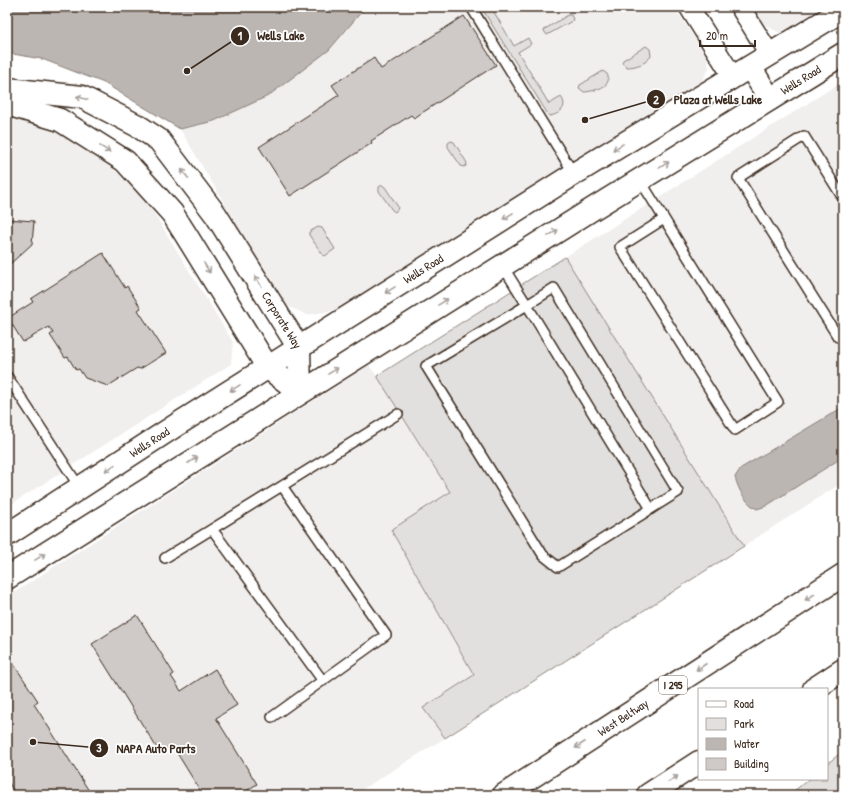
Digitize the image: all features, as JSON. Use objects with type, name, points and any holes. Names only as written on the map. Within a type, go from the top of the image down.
[{"type":"main road","name":"Wells Road","points":[[7,535],[574,174],[843,10]]},
{"type":"main road","name":"Wells Road","points":[[7,578],[502,265],[843,54]]},
{"type":"main road","points":[[742,72],[770,99]]},
{"type":"main road","name":"Corporate Way","points":[[7,89],[82,97],[138,126],[159,140],[216,215],[299,348],[300,392]]},
{"type":"main road","points":[[7,104],[60,120],[125,161],[172,213],[268,368],[300,392]]},
{"type":"main road","name":"West Beltway","points":[[504,795],[843,576]]},
{"type":"main road","points":[[816,688],[843,670]]},
{"type":"main road","points":[[648,795],[698,763]]},
{"type":"street","points":[[689,7],[742,72]]},
{"type":"street","points":[[740,7],[770,55]]},
{"type":"lane","points":[[471,7],[574,174]]},
{"type":"lane","points":[[843,198],[804,136],[738,178],[838,337],[843,334]]},
{"type":"lane","points":[[640,180],[778,402],[735,430],[620,247],[664,219]]},
{"type":"lane","points":[[502,265],[651,509]]},
{"type":"lane","points":[[554,288],[678,492],[558,567],[543,555],[426,366],[527,305],[554,288]]},
{"type":"lane","points":[[7,376],[80,488]]},
{"type":"lane","points":[[165,558],[398,414]]},
{"type":"lane","points":[[272,717],[386,635],[282,486]]},
{"type":"lane","points":[[212,529],[323,680]]},
{"type":"shaded area","points":[[363,7],[674,7],[707,57],[709,68],[702,81],[335,310],[307,315],[285,305],[180,129],[214,121],[329,50],[363,10]]},
{"type":"shaded area","points":[[748,7],[823,7],[780,33],[758,21]]},
{"type":"shaded area","points":[[843,81],[843,482],[744,546],[565,257]]},
{"type":"shaded area","points":[[7,113],[49,127],[94,151],[144,197],[233,342],[231,364],[7,507]]},
{"type":"shaded area","points":[[369,365],[450,492],[391,530],[474,675],[424,708],[445,738],[353,795],[7,795],[7,597]]},
{"type":"green space","points":[[481,7],[491,7],[514,46],[528,38],[531,44],[518,52],[549,104],[561,97],[564,104],[562,110],[549,116]]},
{"type":"green space","points":[[568,15],[571,15],[573,19],[572,21],[547,35],[544,31],[545,29]]},
{"type":"green space","points":[[646,46],[650,49],[651,56],[647,61],[630,67],[627,67],[622,63],[623,60]]},
{"type":"green space","points":[[603,71],[607,74],[608,78],[605,86],[587,92],[584,92],[579,88],[580,85]]},
{"type":"green space","points":[[451,141],[454,142],[467,163],[466,166],[461,166],[448,147],[448,143]]},
{"type":"green space","points":[[382,185],[385,187],[398,207],[395,212],[379,191],[379,187]]},
{"type":"green space","points":[[318,227],[322,228],[335,249],[325,256],[309,235],[309,232]]},
{"type":"green space","points":[[565,257],[744,546],[445,738],[423,708],[474,675],[391,530],[450,492],[377,376]]},
{"type":"green space","points":[[843,751],[843,788],[828,795],[789,795],[808,780],[828,780],[828,763]]},
{"type":"water","points":[[7,7],[363,7],[363,10],[329,50],[268,96],[214,121],[180,129],[104,83],[42,59],[7,53]]},
{"type":"water","points":[[843,407],[843,457],[766,506],[757,509],[749,504],[740,491],[735,477],[741,468]]},
{"type":"building","points":[[464,16],[496,65],[414,118],[411,115],[371,141],[372,143],[290,196],[259,147],[339,95],[332,85],[374,58],[381,69]]},
{"type":"building","points":[[7,219],[34,221],[32,244],[10,264],[7,264]]},
{"type":"building","points":[[103,253],[125,288],[127,286],[141,308],[138,310],[166,353],[140,369],[137,368],[108,386],[85,378],[79,369],[76,370],[68,357],[65,358],[50,335],[53,333],[49,327],[23,342],[8,318],[33,302],[31,299]]},
{"type":"building","points":[[137,615],[174,674],[171,676],[181,691],[215,669],[237,705],[216,718],[257,784],[240,795],[203,795],[172,745],[160,753],[92,644]]},
{"type":"building","points":[[13,663],[38,701],[34,704],[89,791],[83,795],[16,795],[7,780],[7,666]]},
{"type":"place","name":"Wells Lake","points":[[187,71]]},
{"type":"place","name":"Plaza at Wells Lake","points":[[585,120]]},
{"type":"place","name":"NAPA Auto Parts","points":[[33,742]]}]
